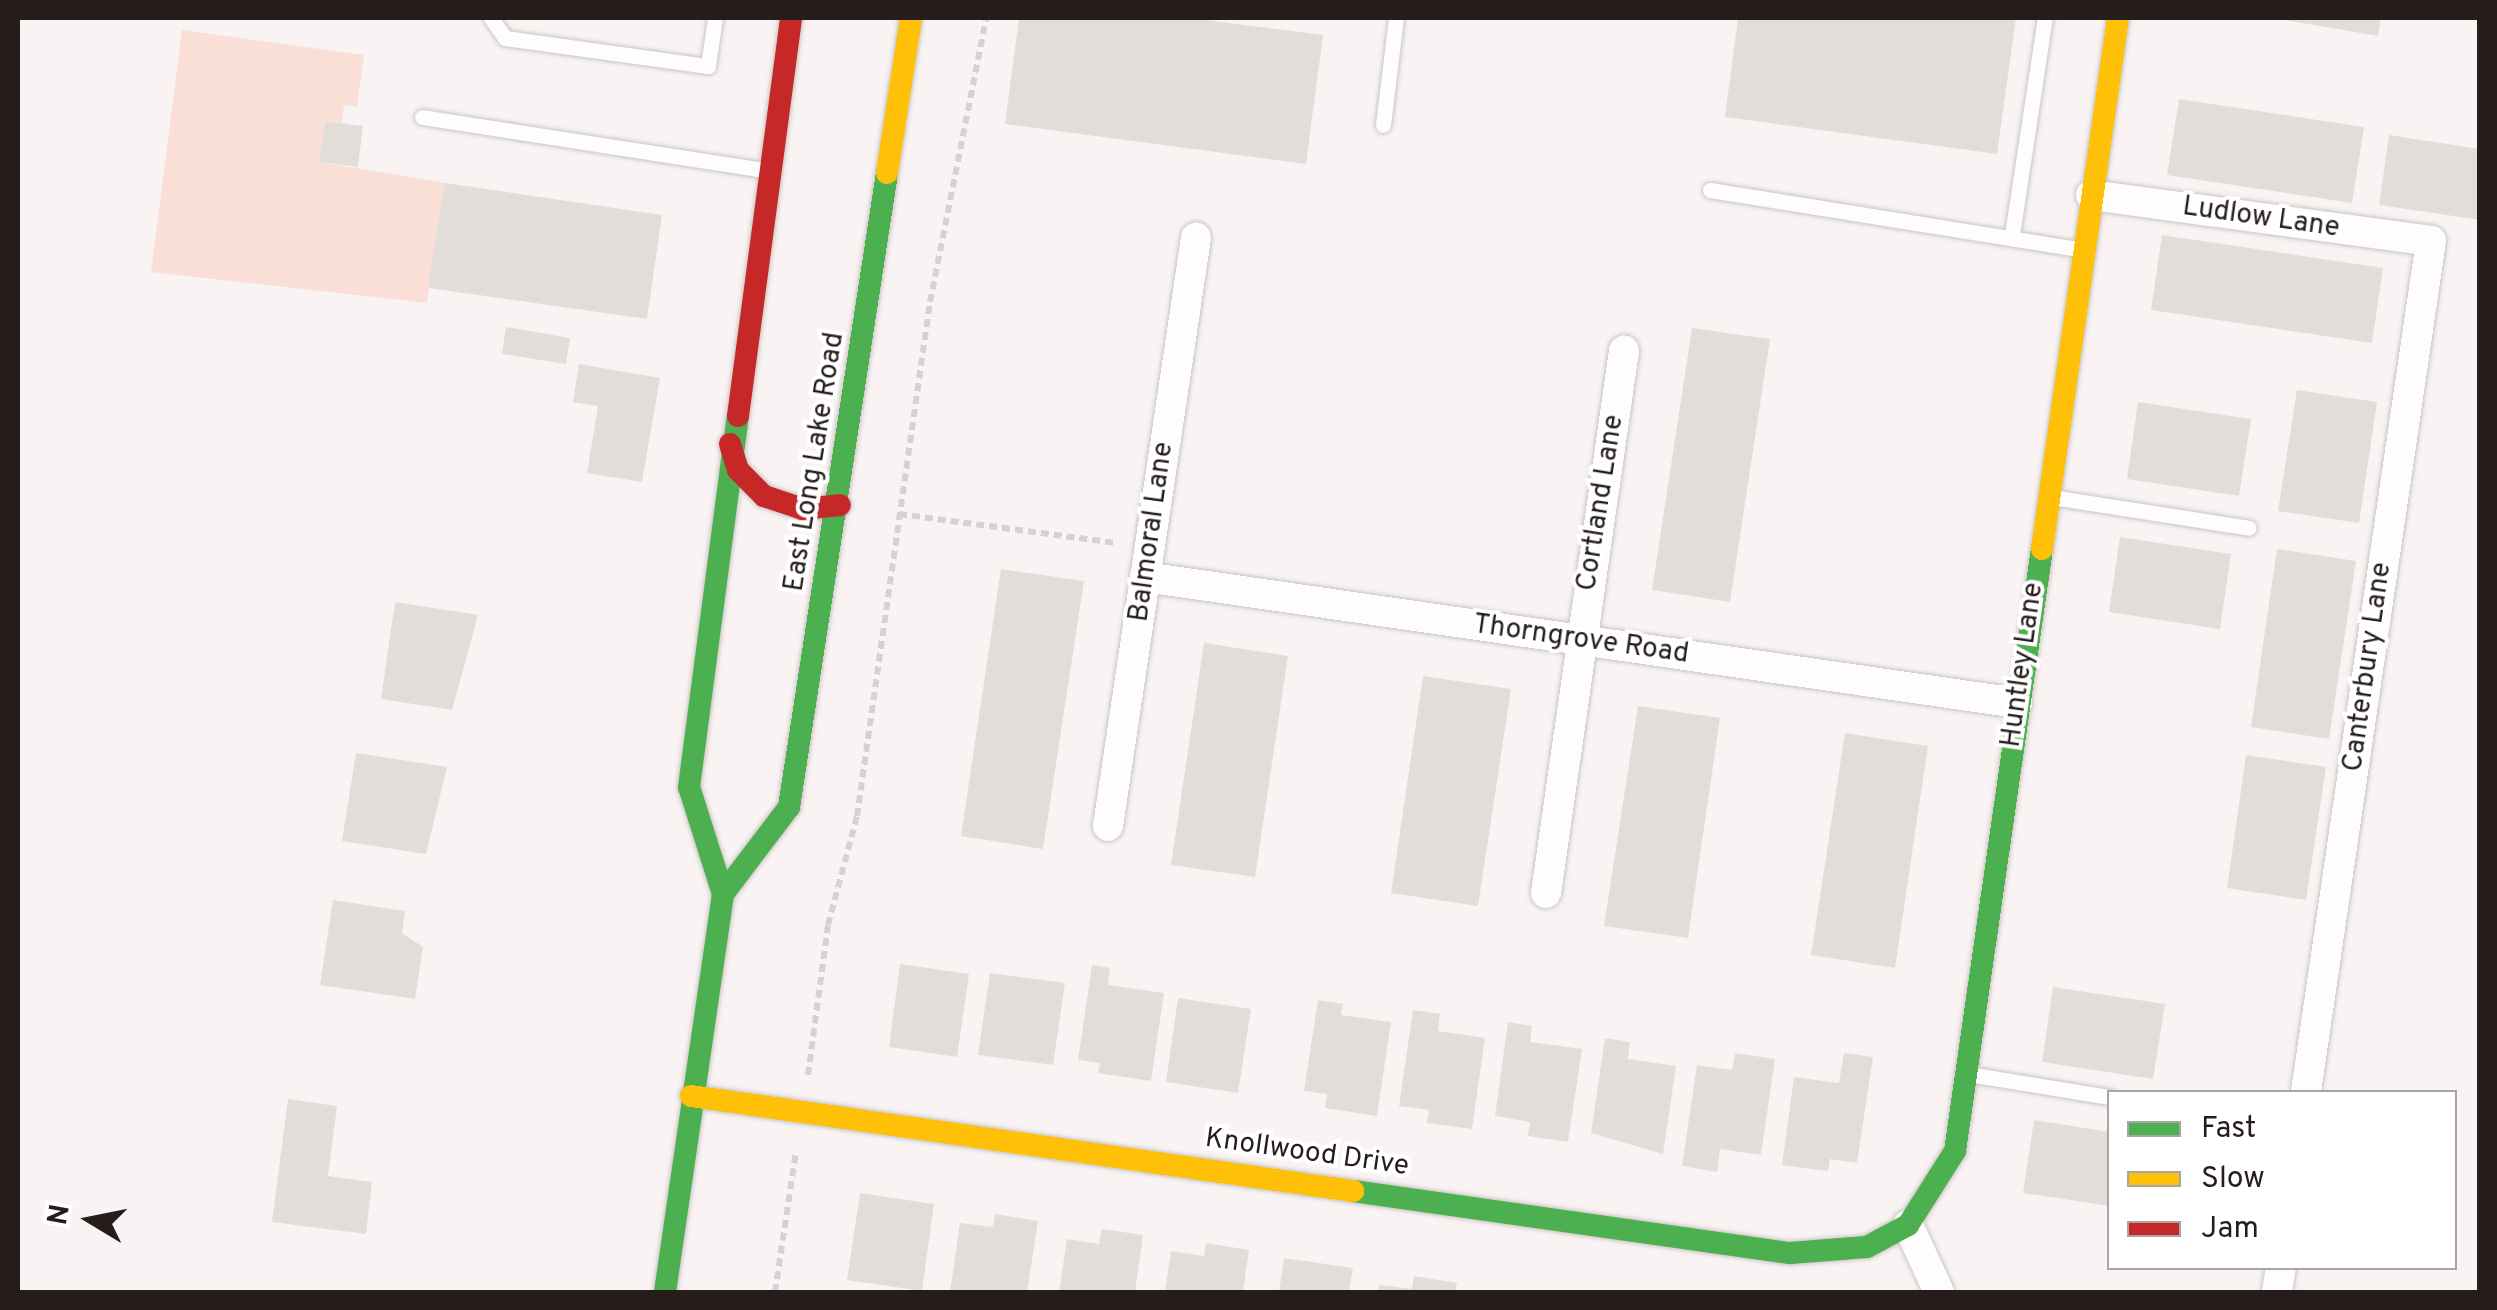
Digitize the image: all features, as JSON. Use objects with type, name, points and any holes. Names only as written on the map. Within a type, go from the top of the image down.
[{"type":"street","name":"East Long Lake Road","points":[[665,1292],[723,894],[688,787],[730,444],[790,18]]},
{"type":"street","name":"East Long Lake Road","points":[[723,894],[789,807],[840,505],[911,18]]},
{"type":"street","name":"Huntley Lane","points":[[1908,1225],[1937,1192],[1954,1151],[2118,18]]},
{"type":"street","name":"Ludlow Lane","points":[[2092,194],[2431,242]]},
{"type":"street","name":"Balmoral Lane","points":[[1108,826],[1196,238]]},
{"type":"street","name":"Canterbury Lane","points":[[2306,1090],[2431,242]]},
{"type":"street","name":"Cortland Lane","points":[[1546,893],[1624,351]]},
{"type":"street","points":[[730,444],[764,496],[803,509],[840,505]]},
{"type":"street","name":"Thorngrove Road","points":[[1147,562],[1580,640],[2018,702]]},
{"type":"street","name":"Knollwood Drive","points":[[691,1096],[1790,1252],[1867,1247],[1908,1225]]},
{"type":"street","points":[[1908,1225],[1939,1292]]},
{"type":"lane","points":[[491,18],[505,38],[708,66],[716,18]]},
{"type":"lane","points":[[1383,125],[1396,18]]},
{"type":"lane","points":[[2012,235],[2045,18]]},
{"type":"lane","points":[[422,117],[769,171]]},
{"type":"lane","points":[[1710,190],[2012,235],[2084,250]]},
{"type":"lane","points":[[2048,497],[2249,528]]},
{"type":"lane","points":[[1966,1074],[2107,1098]]},
{"type":"path","points":[[807,1080],[828,925],[857,816],[899,514],[986,18]]},
{"type":"path","points":[[899,514],[1147,562]]},
{"type":"path","points":[[775,1292],[797,1148]]},
{"type":"shaded area","points":[[182,30],[364,55],[357,107],[344,105],[342,123],[325,121],[319,162],[445,183],[427,303],[151,272]]},
{"type":"building","points":[[1019,18],[1190,18],[1323,35],[1306,164],[1005,124]]},
{"type":"building","points":[[1738,18],[2016,18],[1997,154],[1725,117]]},
{"type":"building","points":[[2273,18],[2381,18],[2378,36]]},
{"type":"building","points":[[2179,99],[2364,127],[2352,203],[2167,175]]},
{"type":"building","points":[[325,121],[363,126],[358,167],[319,162]]},
{"type":"building","points":[[2389,135],[2480,149],[2480,220],[2379,205]]},
{"type":"building","points":[[445,183],[662,215],[647,319],[428,288]]},
{"type":"building","points":[[2162,235],[2383,268],[2372,343],[2151,310]]},
{"type":"building","points":[[506,327],[570,338],[566,364],[502,354]]},
{"type":"building","points":[[1692,328],[1770,339],[1730,602],[1652,590]]},
{"type":"building","points":[[579,364],[660,378],[642,482],[587,473],[598,406],[573,402]]},
{"type":"building","points":[[2297,390],[2377,402],[2359,523],[2278,511]]},
{"type":"building","points":[[2138,402],[2251,419],[2239,496],[2127,479]]},
{"type":"building","points":[[2120,537],[2231,554],[2220,629],[2109,612]]},
{"type":"building","points":[[2277,549],[2356,561],[2329,739],[2251,727]]},
{"type":"building","points":[[1001,569],[1084,581],[1043,849],[961,836]]},
{"type":"building","points":[[395,602],[478,615],[452,710],[381,699]]},
{"type":"building","points":[[1204,643],[1288,656],[1255,877],[1171,865]]},
{"type":"building","points":[[1423,676],[1511,689],[1478,906],[1391,893]]},
{"type":"building","points":[[1638,706],[1720,718],[1688,938],[1604,926]]},
{"type":"building","points":[[1845,733],[1928,746],[1895,968],[1811,955]]},
{"type":"building","points":[[356,753],[447,767],[426,854],[342,841]]},
{"type":"building","points":[[2246,755],[2326,767],[2306,900],[2227,888]]},
{"type":"building","points":[[333,900],[405,911],[402,933],[423,947],[415,999],[320,985]]},
{"type":"building","points":[[900,964],[969,974],[957,1057],[889,1047]]},
{"type":"building","points":[[1092,965],[1110,968],[1108,985],[1164,993],[1151,1081],[1098,1073],[1100,1063],[1078,1060]]},
{"type":"building","points":[[990,973],[1065,983],[1053,1065],[978,1055]]},
{"type":"building","points":[[2053,987],[2165,1004],[2153,1079],[2042,1062]]},
{"type":"building","points":[[1178,998],[1251,1009],[1238,1093],[1166,1082]]},
{"type":"building","points":[[1318,1000],[1343,1004],[1341,1015],[1391,1022],[1377,1116],[1325,1108],[1327,1094],[1304,1091]]},
{"type":"building","points":[[1413,1010],[1440,1014],[1438,1031],[1485,1038],[1472,1129],[1427,1123],[1429,1110],[1399,1106]]},
{"type":"building","points":[[1508,1022],[1532,1026],[1530,1042],[1582,1049],[1568,1142],[1528,1136],[1530,1122],[1495,1116]]},
{"type":"building","points":[[1605,1038],[1630,1042],[1628,1059],[1676,1066],[1663,1154],[1591,1133]]},
{"type":"building","points":[[1735,1053],[1775,1059],[1761,1155],[1720,1149],[1717,1172],[1682,1166],[1697,1065],[1732,1070]]},
{"type":"building","points":[[1844,1053],[1873,1057],[1857,1163],[1830,1159],[1828,1171],[1782,1165],[1794,1077],[1839,1083]]},
{"type":"building","points":[[288,1099],[337,1106],[328,1176],[372,1182],[366,1234],[272,1222]]},
{"type":"building","points":[[2034,1120],[2107,1132],[2107,1206],[2023,1193]]},
{"type":"building","points":[[860,1193],[934,1204],[922,1291],[847,1280]]},
{"type":"building","points":[[995,1214],[1038,1221],[1027,1292],[950,1292],[960,1223],[993,1227]]},
{"type":"building","points":[[1102,1229],[1143,1235],[1135,1292],[1059,1292],[1067,1239],[1099,1244]]},
{"type":"building","points":[[1206,1243],[1249,1250],[1243,1292],[1165,1292],[1171,1251],[1204,1256]]},
{"type":"building","points":[[1284,1258],[1353,1268],[1349,1292],[1279,1292]]},
{"type":"building","points":[[1414,1276],[1457,1283],[1455,1292],[1378,1292],[1379,1285],[1412,1289]]},
{"type":"traffic: fast","points":[[723,894],[789,807],[887,173]]},
{"type":"traffic: fast","points":[[665,1292],[723,894],[689,787],[738,416]]},
{"type":"traffic: fast","points":[[1353,1191],[1790,1253],[1867,1247],[1908,1225],[1955,1151],[2042,549]]},
{"type":"traffic: slow","points":[[887,173],[911,18]]},
{"type":"traffic: slow","points":[[2042,549],[2118,18]]},
{"type":"traffic: slow","points":[[691,1096],[1353,1191]]},
{"type":"traffic: jam","points":[[738,416],[791,18]]},
{"type":"traffic: jam","points":[[730,444],[738,470],[764,496],[803,509],[840,505]]}]
